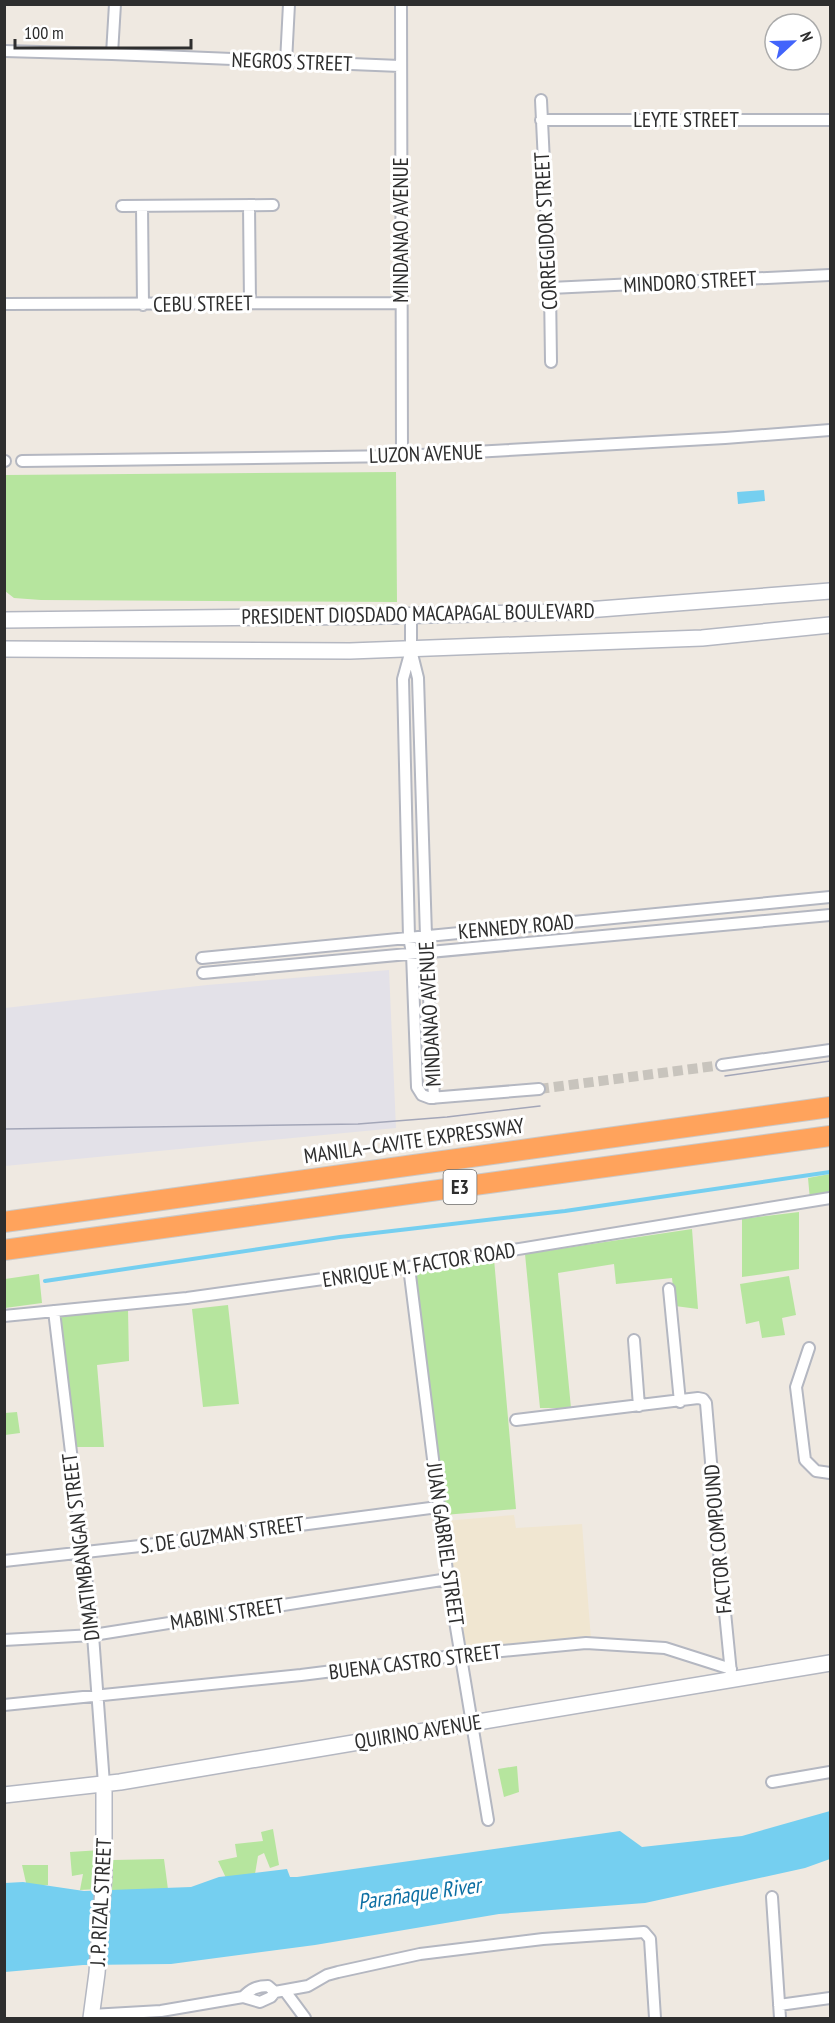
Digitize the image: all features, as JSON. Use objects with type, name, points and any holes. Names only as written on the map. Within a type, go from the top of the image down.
[{"type":"highway","name":"MANILA–CAVITE EXPRESSWAY","points":[[4,1222],[831,1107]]},
{"type":"highway","name":"E3","points":[[4,1250],[831,1136]]},
{"type":"main road","name":"PRESIDENT DIOSDADO MACAPAGAL BOULEVARD","points":[[4,620],[411,616],[561,612],[831,591]]},
{"type":"main road","name":"PRESIDENT DIOSDADO MACAPAGAL BOULEVARD","points":[[4,649],[266,652],[411,650],[702,638],[831,626]]},
{"type":"main road","name":"QUIRINO AVENUE","points":[[4,1795],[104,1784],[473,1723],[731,1674],[831,1663]]},
{"type":"main road","name":"J. P. RIZAL STREET","points":[[91,2017],[97,1973],[104,1874],[104,1784]]},
{"type":"street","points":[[112,54],[114,4]]},
{"type":"street","points":[[286,62],[289,4]]},
{"type":"street","name":"MINDANAO AVENUE","points":[[401,4],[402,456]]},
{"type":"street","name":"NEGROS STREET","points":[[4,51],[400,66]]},
{"type":"street","name":"CORREGIDOR STREET","points":[[541,100],[550,288],[551,362]]},
{"type":"street","name":"LEYTE STREET","points":[[541,120],[831,120]]},
{"type":"street","points":[[249,205],[250,303]]},
{"type":"street","points":[[122,206],[273,205]]},
{"type":"street","points":[[142,206],[143,305]]},
{"type":"street","name":"MINDORO STREET","points":[[550,288],[831,275]]},
{"type":"street","name":"CEBU STREET","points":[[4,304],[401,303]]},
{"type":"street","name":"LUZON AVENUE","points":[[22,460],[402,456],[713,439],[831,430]]},
{"type":"street","name":"MINDANAO AVENUE","points":[[411,616],[411,650],[418,678],[426,936],[434,1098],[422,1095],[416,1083],[412,953],[409,937],[403,679],[411,650]]},
{"type":"street","name":"KENNEDY ROAD","points":[[202,958],[831,897]]},
{"type":"street","points":[[718,908],[720,925]]},
{"type":"street","name":"KENNEDY ROAD","points":[[203,973],[831,915]]},
{"type":"street","points":[[581,921],[583,937]]},
{"type":"street","points":[[722,1065],[831,1050]]},
{"type":"street","points":[[434,1098],[538,1089]]},
{"type":"street","name":"ENRIQUE M. FACTOR ROAD","points":[[4,1316],[187,1298],[409,1267],[831,1198]]},
{"type":"street","name":"JUAN GABRIEL STREET","points":[[409,1267],[448,1580],[488,1820]]},
{"type":"street","points":[[516,1420],[680,1402],[669,1289]]},
{"type":"street","name":"DIMATIMBANGAN STREET","points":[[54,1311],[93,1635],[104,1784]]},
{"type":"street","points":[[634,1340],[639,1406]]},
{"type":"street","points":[[809,1348],[796,1387],[805,1460],[816,1471],[831,1473]]},
{"type":"street","name":"FACTOR COMPOUND","points":[[680,1402],[698,1398],[703,1399],[706,1403],[731,1674]]},
{"type":"street","name":"S. DE GUZMAN STREET","points":[[4,1561],[438,1507]]},
{"type":"street","name":"MABINI STREET","points":[[4,1640],[93,1635],[448,1580]]},
{"type":"street","name":"BUENA CASTRO STREET","points":[[4,1705],[586,1643],[664,1648],[731,1674]]},
{"type":"street","points":[[772,1782],[831,1772]]},
{"type":"street","points":[[772,1897],[780,2019]]},
{"type":"street","points":[[91,2017],[161,2012],[243,1997],[260,2002],[280,1991],[308,1986],[327,1975],[420,1954],[543,1939],[644,1932],[650,1939],[655,2019]]},
{"type":"street","points":[[243,1997],[251,1989],[268,1986],[280,1991],[305,2019]]},
{"type":"street","points":[[779,2005],[831,1998]]},
{"type":"shaded area","points":[[389,970],[396,1128],[5,1166],[5,1008],[207,985]]},
{"type":"shaded area","points":[[514,1515],[516,1528],[582,1524],[591,1639],[466,1647],[446,1521]]},
{"type":"green space","points":[[396,472],[397,602],[41,600],[14,598],[5,591],[5,475]]},
{"type":"green space","points":[[830,1174],[830,1199],[810,1200],[808,1178]]},
{"type":"green space","points":[[799,1212],[799,1269],[742,1277],[742,1219]]},
{"type":"green space","points":[[692,1229],[698,1309],[675,1306],[672,1278],[616,1284],[614,1264],[558,1273],[571,1408],[540,1408],[525,1254]]},
{"type":"green space","points":[[494,1259],[516,1509],[444,1515],[415,1271]]},
{"type":"green space","points":[[39,1274],[42,1303],[5,1308],[5,1279]]},
{"type":"green space","points":[[789,1276],[796,1315],[782,1318],[785,1335],[762,1338],[759,1321],[746,1324],[740,1284]]},
{"type":"green space","points":[[228,1305],[239,1404],[203,1407],[192,1309]]},
{"type":"green space","points":[[128,1309],[129,1361],[97,1365],[104,1447],[72,1447],[58,1316]]},
{"type":"green space","points":[[17,1412],[20,1433],[5,1435],[5,1413]]},
{"type":"green space","points":[[517,1766],[519,1792],[504,1797],[498,1769]]},
{"type":"green space","points":[[273,1829],[279,1865],[270,1868],[264,1853],[258,1856],[255,1874],[227,1880],[218,1861],[237,1857],[235,1844],[263,1841],[261,1832]]},
{"type":"green space","points":[[101,1850],[98,1889],[80,1890],[83,1874],[72,1876],[70,1852]]},
{"type":"green space","points":[[164,1859],[169,1897],[112,1892],[113,1860]]},
{"type":"green space","points":[[22,1865],[48,1865],[48,1885],[27,1887]]},
{"type":"water","points":[[764,490],[765,501],[738,504],[737,492]]},
{"type":"water","name":"Parañaque River","points":[[830,1811],[830,1859],[805,1868],[645,1903],[499,1914],[315,1945],[171,1964],[83,1965],[5,1972],[5,1883],[23,1882],[84,1891],[191,1887],[219,1877],[287,1869],[290,1877],[297,1877],[620,1831],[642,1847],[742,1836]]},
{"type":"waterway","points":[[45,1281],[340,1237],[565,1211],[830,1172]]},
{"type":"tunnel","points":[[539,1089],[722,1065]]},
{"type":"tram line","points":[[725,1076],[830,1061]]},
{"type":"tram line","points":[[4,1129],[358,1124],[540,1106]]}]
